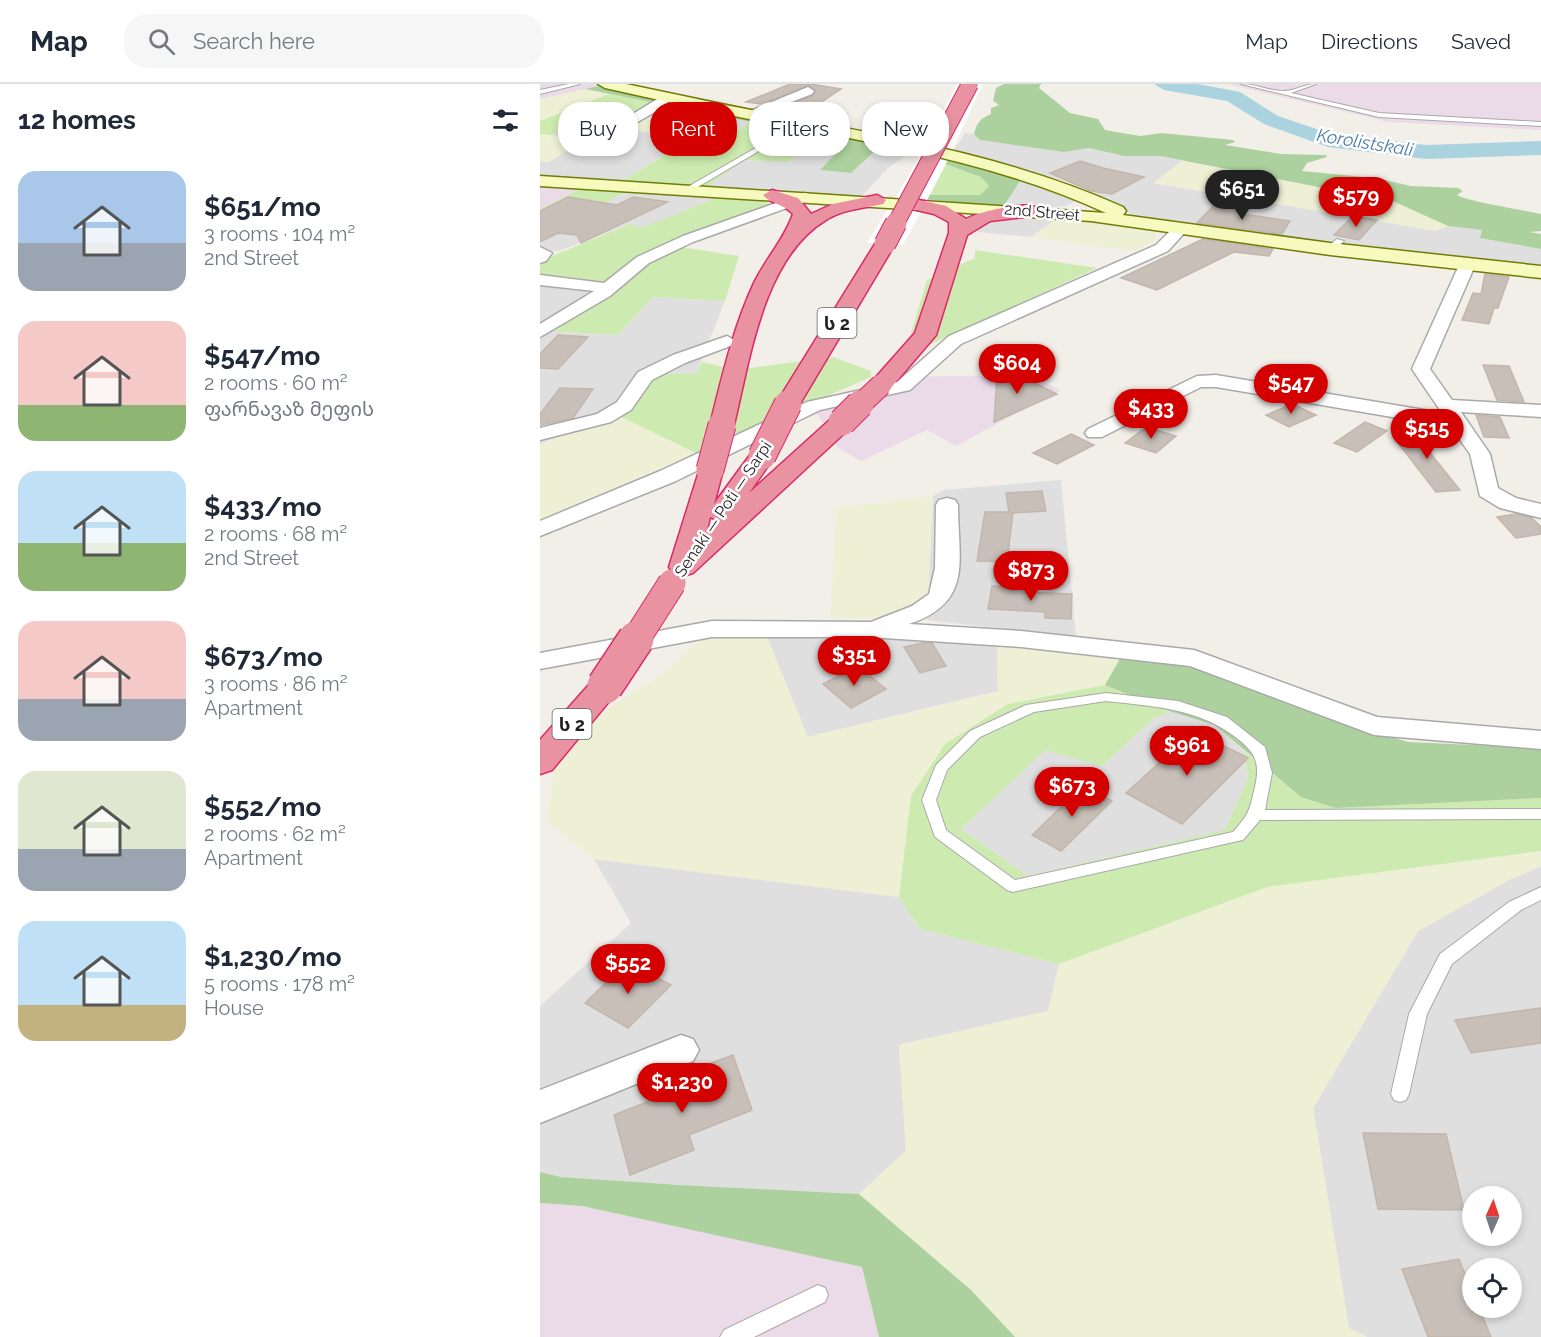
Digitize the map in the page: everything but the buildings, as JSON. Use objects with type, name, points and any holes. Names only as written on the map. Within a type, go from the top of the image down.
[{"type":"highway","name":"Senaki — Poti — Sarpi","points":[[540,762],[604,686],[677,575],[762,456],[789,402],[885,244],[970,84]]},
{"type":"highway","points":[[677,575],[710,470],[764,281],[795,234],[802,214],[798,200],[772,195]]},
{"type":"highway","points":[[795,234],[820,216],[849,205],[877,201]]},
{"type":"highway","points":[[677,575],[881,386],[925,335],[958,233],[958,220],[940,210],[910,202]]},
{"type":"highway","points":[[958,233],[973,220],[998,213],[1032,211]]},
{"type":"street","points":[[605,84],[749,114]]},
{"type":"street","points":[[780,102],[808,91]]},
{"type":"street","points":[[638,116],[667,97]]},
{"type":"street","points":[[850,133],[931,147],[1030,175],[1087,196],[1140,222]]},
{"type":"street","points":[[540,181],[772,195]]},
{"type":"street","points":[[1069,214],[1088,208],[1087,196]]},
{"type":"street","points":[[540,333],[608,288],[643,260],[688,239],[798,200]]},
{"type":"street","name":"2nd Street","points":[[798,200],[910,202],[1069,214],[1140,222],[1179,230],[1335,245],[1541,272]]},
{"type":"street","points":[[540,529],[668,476],[705,456],[814,406],[903,386],[955,340],[1162,248],[1179,230]]},
{"type":"street","points":[[540,252],[544,253],[540,258]]},
{"type":"street","points":[[1468,263],[1421,369],[1480,454],[1488,491],[1508,503],[1541,511]]},
{"type":"street","points":[[540,280],[608,288]]},
{"type":"street","points":[[540,435],[604,418],[624,406],[645,376],[679,358],[727,341]]},
{"type":"street","points":[[1095,433],[1197,382],[1216,381],[1458,422]]},
{"type":"street","points":[[1445,405],[1541,411]]},
{"type":"street","points":[[869,629],[923,610],[941,597],[945,580],[947,505]]},
{"type":"street","points":[[540,661],[712,629],[869,629],[1022,639],[1194,658],[1374,726],[1541,740]]},
{"type":"street","points":[[540,1107],[681,1050]]},
{"type":"lane","points":[[540,93],[578,84]]},
{"type":"lane","points":[[1244,84],[1379,115],[1541,124]]},
{"type":"lane","points":[[1286,94],[1313,84]]},
{"type":"lane","points":[[688,189],[749,154]]},
{"type":"lane","points":[[1256,815],[1265,773],[1258,747],[1222,720],[1178,705],[1106,697],[1031,708],[975,734],[941,768],[929,800],[940,833],[1013,886],[1238,836],[1256,815],[1541,814]]},
{"type":"lane","points":[[1400,1094],[1418,1014],[1446,959],[1515,906],[1541,893]]},
{"type":"lane","points":[[731,1337],[818,1295]]},
{"type":"shaded area","points":[[540,84],[593,84],[599,86],[540,99]]},
{"type":"shaded area","points":[[1228,84],[1541,84],[1541,130],[1389,122]]},
{"type":"shaded area","points":[[737,119],[749,123],[737,131]]},
{"type":"shaded area","points":[[638,131],[650,132],[650,156],[662,156],[620,182],[540,177],[540,161],[548,162],[558,156],[638,156]]},
{"type":"shaded area","points":[[965,133],[974,134],[980,140],[1064,152],[1089,148],[1124,156],[1160,156],[1182,161],[1154,183],[1436,231],[1448,226],[1482,230],[1480,238],[1541,249],[1541,268],[1352,249],[1142,220],[1100,196],[1067,182],[953,151]]},
{"type":"shaded area","points":[[796,156],[834,156],[821,170],[851,173],[870,156],[905,156],[888,168],[861,197],[707,187],[744,160],[788,162]]},
{"type":"shaded area","points":[[1023,176],[1075,197],[1074,202],[1065,206],[1043,209],[1004,206]]},
{"type":"shaded area","points":[[540,184],[586,186],[540,209]]},
{"type":"shaded area","points":[[633,188],[719,197],[641,229],[630,224],[559,251],[540,250],[540,222],[559,227]]},
{"type":"shaded area","points":[[980,211],[1058,218],[1031,237],[977,232]]},
{"type":"shaded area","points":[[540,283],[602,290],[540,329]]},
{"type":"shaded area","points":[[653,297],[725,301],[696,374],[637,373],[621,405],[602,420],[540,444],[540,337],[549,331],[617,335]]},
{"type":"shaded area","points":[[1044,375],[1039,380],[1060,390],[956,446],[927,430],[861,461],[838,448],[816,412],[891,377]]},
{"type":"shaded area","points":[[1061,480],[1076,637],[927,620],[933,496],[944,490]]},
{"type":"shaded area","points":[[865,633],[997,642],[998,691],[807,737],[767,637]]},
{"type":"shaded area","points":[[1169,711],[1214,725],[1244,751],[1248,778],[1226,830],[1028,876],[961,829],[1045,749],[1102,766],[1153,719]]},
{"type":"shaded area","points":[[594,859],[899,897],[920,929],[1059,964],[1048,1011],[899,1045],[906,1151],[859,1194],[561,1177],[540,1172],[540,1006],[631,923]]},
{"type":"shaded area","points":[[1541,866],[1541,1337],[1367,1337],[1349,1328],[1313,1108],[1418,931],[1509,880]]},
{"type":"shaded area","points":[[540,1203],[582,1206],[862,1267],[879,1337],[540,1337]]},
{"type":"green space","points":[[1004,84],[1041,84],[1039,88],[1070,113],[1098,119],[1105,130],[1140,136],[1162,133],[1233,140],[1235,142],[1225,145],[1281,154],[1326,155],[1327,157],[1307,163],[1302,171],[1375,178],[1411,186],[1458,188],[1463,191],[1457,195],[1461,197],[1541,214],[1541,231],[1529,232],[1541,234],[1541,249],[1480,238],[1482,230],[1448,226],[1375,193],[1328,189],[1160,156],[1124,156],[1089,148],[1064,152],[980,140],[974,134],[976,127],[982,119],[991,114],[991,108],[999,105],[993,101],[996,88]]},
{"type":"green space","points":[[599,86],[681,102],[651,102],[585,89]]},
{"type":"green space","points":[[585,89],[609,94],[589,102],[558,102],[558,114],[540,121],[540,99]]},
{"type":"green space","points":[[609,94],[651,102],[650,115],[638,120],[638,102],[589,102]]},
{"type":"green space","points":[[737,113],[749,115],[749,121],[737,119]]},
{"type":"green space","points":[[558,114],[558,131],[551,135],[540,134],[540,121]]},
{"type":"green space","points":[[650,115],[650,133],[638,131],[638,122]]},
{"type":"green space","points":[[749,123],[749,156],[796,156],[788,162],[744,160],[707,187],[620,182],[663,156],[737,156],[737,131]]},
{"type":"green space","points":[[540,134],[558,136],[558,156],[548,162],[540,161]]},
{"type":"green space","points":[[850,135],[862,137],[862,156],[870,156],[851,173],[820,170],[834,156],[850,156]]},
{"type":"green space","points":[[950,156],[1023,176],[1004,206],[921,199],[924,195],[980,195],[989,186],[981,177],[945,164]]},
{"type":"green space","points":[[1182,161],[1328,189],[1375,193],[1448,226],[1436,231],[1153,183]]},
{"type":"green space","points":[[945,164],[981,177],[989,186],[980,195],[924,195]]},
{"type":"green space","points":[[586,186],[633,188],[559,227],[540,222],[540,209]]},
{"type":"green space","points":[[719,197],[779,204],[678,240],[598,284],[540,278],[540,261],[630,224],[641,228]]},
{"type":"green space","points":[[1058,218],[1139,225],[1155,229],[1156,235],[1154,241],[1135,251],[1031,237]]},
{"type":"green space","points":[[680,247],[739,256],[725,301],[654,297],[617,335],[549,331],[653,260]]},
{"type":"green space","points":[[975,250],[1097,268],[916,351],[911,333],[927,280],[975,258]]},
{"type":"green space","points":[[833,357],[871,371],[871,377],[696,453],[617,415],[637,373],[696,374],[702,362],[736,370]]},
{"type":"green space","points":[[617,415],[696,453],[540,520],[540,444]]},
{"type":"green space","points":[[933,496],[927,620],[830,617],[837,508]]},
{"type":"green space","points":[[706,634],[767,637],[808,737],[998,692],[997,642],[1122,655],[1105,685],[1008,704],[911,796],[899,897],[594,859],[547,821],[555,768],[576,729],[667,671]]},
{"type":"green space","points":[[1122,655],[1191,663],[1313,712],[1408,742],[1541,748],[1541,798],[1335,808],[1301,797],[1214,725],[1169,711],[1105,685]]},
{"type":"green space","points":[[1105,685],[1169,711],[1153,719],[1102,766],[1045,750],[961,829],[1028,876],[1225,830],[1248,778],[1244,751],[1301,797],[1335,808],[1541,798],[1541,851],[1267,887],[1059,964],[920,929],[899,897],[911,796],[945,744],[1008,704]]},
{"type":"green space","points":[[1541,851],[1541,866],[1509,880],[1418,931],[1313,1108],[1349,1328],[1367,1337],[1015,1337],[971,1290],[859,1194],[906,1151],[899,1045],[1048,1011],[1059,964],[1258,888]]},
{"type":"green space","points":[[540,1172],[561,1177],[859,1194],[971,1290],[1015,1337],[879,1337],[862,1267],[582,1206],[540,1203]]},
{"type":"pier","points":[[957,84],[983,84],[942,172],[903,245],[867,243],[919,156],[949,156],[948,102]]},
{"type":"waterway","name":"Korolistskali","points":[[1164,84],[1233,96],[1271,120],[1328,140],[1426,152],[1541,148]]}]
